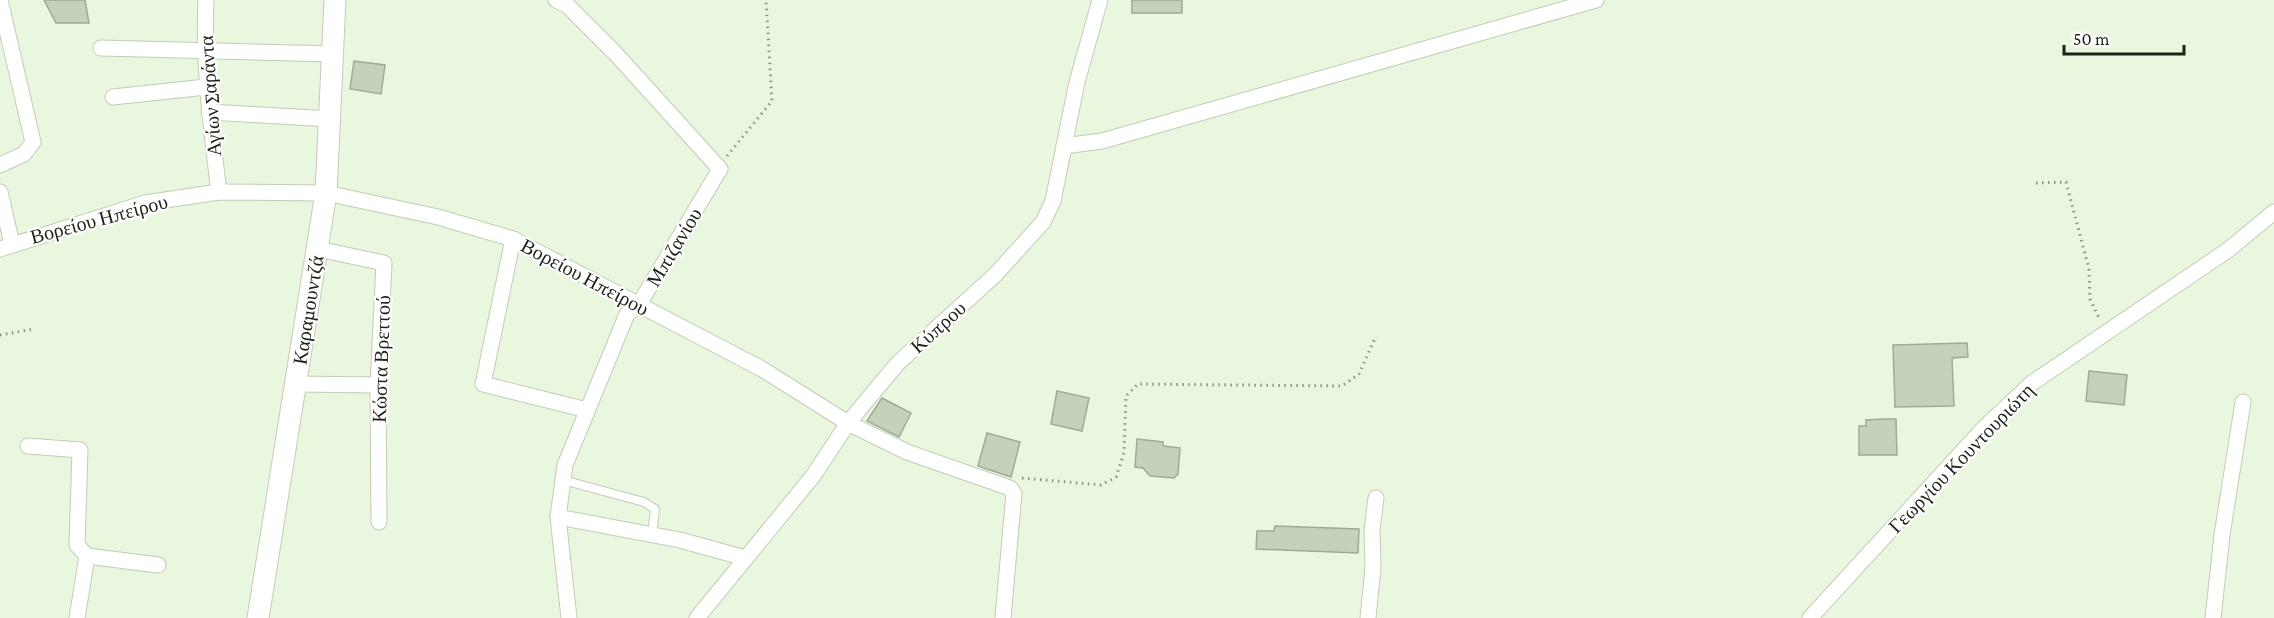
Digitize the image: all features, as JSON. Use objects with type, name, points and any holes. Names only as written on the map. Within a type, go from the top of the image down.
[{"type":"street","points":[[0,0],[33,142],[24,154],[0,165]]},
{"type":"street","name":"Αγίων Σαράντα","points":[[206,0],[204,49],[206,87],[219,192]]},
{"type":"street","name":"Καραμουντζά","points":[[258,618],[326,193],[335,0]]},
{"type":"street","points":[[556,0],[568,6],[615,53],[720,169]]},
{"type":"street","name":"Κύπρου","points":[[698,618],[813,476],[848,423],[898,363],[995,275],[1043,222],[1053,201],[1077,82],[1100,0]]},
{"type":"street","points":[[1064,146],[1102,141],[1596,0]]},
{"type":"street","points":[[101,48],[333,54]]},
{"type":"street","points":[[113,97],[206,87]]},
{"type":"street","points":[[209,112],[330,119]]},
{"type":"street","name":"Μπιζανίου","points":[[569,618],[558,517],[565,465],[627,314],[638,306],[720,169]]},
{"type":"street","points":[[0,192],[6,246]]},
{"type":"street","name":"Βορείου Ηπείρου","points":[[6,246],[145,203],[219,192],[326,193],[438,217],[513,239],[579,271],[638,306],[762,369],[848,423],[907,452],[1010,488],[1014,494],[1003,618]]},
{"type":"street","name":"Γεωργίου Κουντουριώτη","points":[[1810,618],[1992,421],[2032,383],[2228,250],[2274,212]]},
{"type":"street","points":[[513,239],[483,384],[587,410]]},
{"type":"street","name":"Κώστα Βρεττού","points":[[318,249],[384,263],[378,385],[379,522]]},
{"type":"street","points":[[296,384],[378,385]]},
{"type":"street","points":[[2213,618],[2242,402]]},
{"type":"street","points":[[28,446],[80,450],[77,545],[87,556],[158,565]]},
{"type":"street","points":[[1368,618],[1373,568],[1372,530],[1376,498]]},
{"type":"street","points":[[558,517],[652,535],[745,558]]},
{"type":"street","points":[[77,618],[87,556]]},
{"type":"lane","points":[[563,480],[644,502],[655,509],[652,535]]},
{"type":"path","points":[[720,169],[729,152],[765,112],[771,100],[765,0]]},
{"type":"path","points":[[2036,183],[2060,180],[2066,182],[2089,269],[2093,310],[2107,332]]},
{"type":"path","points":[[0,335],[34,329]]},
{"type":"path","points":[[1022,478],[1101,485],[1116,477],[1124,453],[1126,396],[1138,384],[1342,386],[1359,374],[1376,336]]},
{"type":"building","points":[[44,0],[85,0],[89,23],[56,23]]},
{"type":"building","points":[[1132,0],[1182,0],[1182,13],[1132,13]]},
{"type":"building","points":[[354,61],[385,65],[381,94],[350,89]]},
{"type":"building","points":[[1967,343],[1968,357],[1952,358],[1954,406],[1895,407],[1893,345]]},
{"type":"building","points":[[2089,371],[2127,375],[2124,405],[2086,401]]},
{"type":"building","points":[[1057,391],[1089,398],[1082,431],[1051,424]]},
{"type":"building","points":[[882,398],[911,413],[899,437],[867,421]]},
{"type":"building","points":[[1896,419],[1897,455],[1859,455],[1859,426],[1866,426],[1866,420]]},
{"type":"building","points":[[987,433],[1020,442],[1011,477],[978,466]]},
{"type":"building","points":[[1137,439],[1163,442],[1163,446],[1180,448],[1178,474],[1174,478],[1150,476],[1143,468],[1135,467]]},
{"type":"building","points":[[1275,526],[1359,529],[1358,553],[1256,549],[1257,531],[1274,531]]}]
